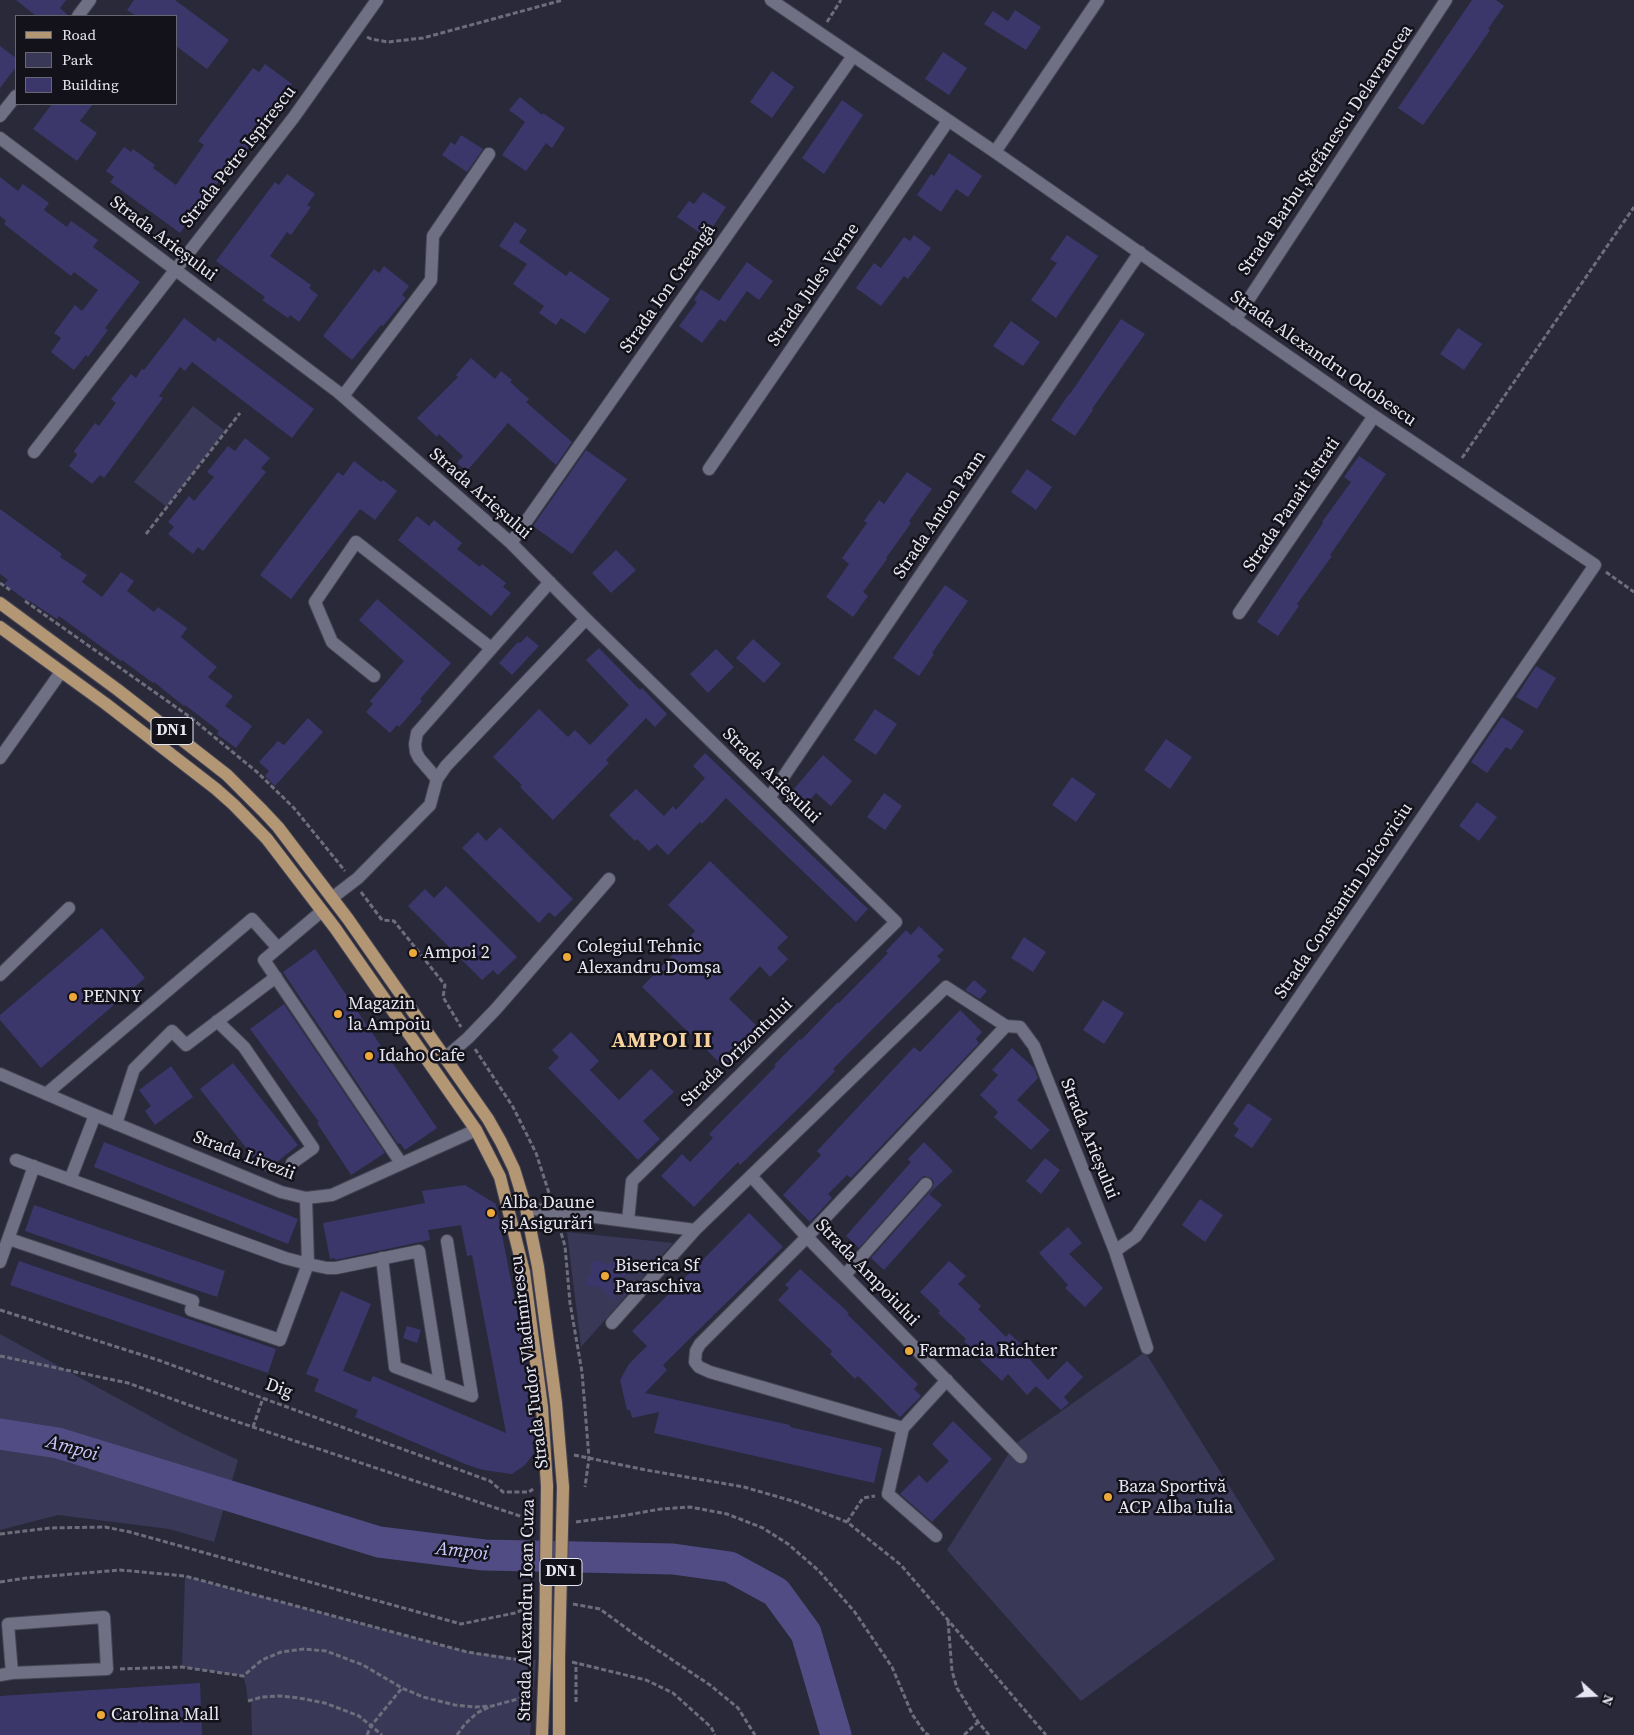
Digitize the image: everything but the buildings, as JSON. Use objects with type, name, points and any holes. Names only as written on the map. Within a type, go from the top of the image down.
[{"type":"main road","name":"Strada Tudor Vladimirescu","points":[[0,603],[118,690],[227,775],[278,827],[332,898],[488,1119],[514,1168],[526,1208],[538,1267],[549,1343],[563,1487]]},
{"type":"main road","name":"Strada Tudor Vladimirescu","points":[[0,627],[122,716],[234,804],[267,839],[322,912],[476,1130],[500,1177],[524,1272],[542,1407],[542,1487]]},
{"type":"main road","name":"Strada Alexandru Ioan Cuza","points":[[542,1487],[540,1659],[542,1735]]},
{"type":"main road","name":"Strada Alexandru Ioan Cuza","points":[[559,1735],[563,1487]]},
{"type":"street","points":[[79,15],[90,0]]},
{"type":"street","name":"Strada Petre Ispirescu","points":[[34,452],[174,269],[294,117],[377,0]]},
{"type":"street","name":"Strada Alexandru Odobescu","points":[[771,0],[1140,252],[1234,320],[1374,416],[1595,565]]},
{"type":"street","points":[[995,152],[1098,0]]},
{"type":"street","name":"Strada Barbu Ștefănescu Delavrancea","points":[[1234,320],[1446,0]]},
{"type":"street","name":"Strada Ion Creangă","points":[[511,543],[853,56]]},
{"type":"street","points":[[0,116],[15,97]]},
{"type":"street","name":"Strada Jules Verne","points":[[709,469],[948,121]]},
{"type":"street","name":"Strada Arieșului","points":[[0,138],[343,396],[511,543],[586,619],[896,922]]},
{"type":"street","points":[[343,396],[431,280],[433,236],[489,154]]},
{"type":"street","name":"Strada Anton Pann","points":[[769,798],[1140,252]]},
{"type":"street","name":"Strada Panait Istrati","points":[[1239,613],[1374,416]]},
{"type":"street","points":[[374,676],[332,642],[315,602],[356,542],[491,648]]},
{"type":"street","name":"Strada Constantin Daicoviciu","points":[[1115,1251],[1136,1236],[1595,565]]},
{"type":"street","points":[[437,779],[416,752],[415,744],[418,733],[550,582]]},
{"type":"street","points":[[332,898],[358,878],[430,805],[437,779],[446,766],[586,619]]},
{"type":"street","points":[[0,758],[62,672]]},
{"type":"street","points":[[446,1057],[468,1038],[496,1009],[609,879]]},
{"type":"street","points":[[0,976],[68,908]]},
{"type":"street","points":[[322,912],[264,960],[401,1163]]},
{"type":"street","points":[[46,1094],[252,919],[278,948]]},
{"type":"street","name":"Strada Orizontului","points":[[628,1221],[632,1181],[896,922]]},
{"type":"street","points":[[116,1124],[134,1069],[172,1031],[186,1045],[276,976]]},
{"type":"street","name":"Strada Arieșului","points":[[751,1176],[946,987],[1006,1026],[1020,1027],[1034,1046],[1115,1251],[1147,1348]]},
{"type":"street","points":[[217,1021],[244,1047],[313,1148],[292,1164]]},
{"type":"street","points":[[903,1428],[710,1372],[695,1362],[696,1351],[700,1344],[807,1237],[1006,1026]]},
{"type":"street","name":"Strada Livezii","points":[[0,1074],[281,1192],[306,1198],[332,1195],[476,1130]]},
{"type":"street","points":[[70,1180],[95,1115]]},
{"type":"street","points":[[16,1160],[286,1258],[308,1264],[336,1268],[419,1251],[440,1384]]},
{"type":"street","points":[[0,1262],[34,1166]]},
{"type":"street","points":[[612,1323],[695,1230],[751,1176]]},
{"type":"street","name":"Strada Ampoiului","points":[[751,1176],[807,1237],[1021,1457]]},
{"type":"street","points":[[845,1275],[926,1184]]},
{"type":"street","points":[[9,1239],[194,1301],[191,1310],[280,1340],[308,1264],[306,1198]]},
{"type":"street","points":[[526,1208],[695,1230]]},
{"type":"street","points":[[382,1258],[395,1368],[472,1396],[447,1241]]},
{"type":"street","points":[[936,1536],[888,1494],[903,1428],[947,1380]]},
{"type":"street","points":[[104,1616],[107,1670],[6,1674],[8,1624],[104,1616]]},
{"type":"path","points":[[356,30],[371,39],[388,42],[414,39],[563,0]]},
{"type":"path","points":[[819,33],[842,0]]},
{"type":"path","points":[[1454,470],[1634,207]]},
{"type":"path","points":[[146,534],[240,413]]},
{"type":"path","points":[[1595,565],[1634,592]]},
{"type":"path","name":"Dig","points":[[0,1310],[158,1360],[490,1481],[503,1492],[529,1492],[542,1487]]},
{"type":"path","points":[[0,1356],[128,1383],[253,1427],[537,1521]]},
{"type":"path","points":[[253,1427],[263,1398]]},
{"type":"path","points":[[585,1487],[587,1458],[744,1487],[796,1502],[846,1522],[901,1564],[1046,1735]]},
{"type":"path","points":[[846,1522],[863,1498],[888,1494]]},
{"type":"path","points":[[574,1522],[661,1509],[690,1507],[727,1514],[763,1528],[788,1544],[818,1570],[854,1611],[892,1667],[912,1714],[925,1733],[929,1735]]},
{"type":"path","points":[[0,1534],[50,1528],[105,1527],[130,1532],[461,1624],[515,1613],[537,1603]]},
{"type":"path","points":[[0,1582],[120,1570],[185,1576],[467,1652],[526,1661],[540,1659]]},
{"type":"path","points":[[572,1604],[600,1609],[710,1685],[738,1708],[755,1735]]},
{"type":"path","points":[[948,1620],[952,1671],[957,1688],[978,1722],[989,1735]]},
{"type":"path","points":[[107,1670],[182,1667],[243,1676],[262,1660],[280,1652],[304,1649],[326,1651],[363,1664],[402,1688],[422,1697],[455,1705],[492,1706]]},
{"type":"path","points":[[582,1664],[646,1680],[673,1693],[711,1727],[716,1735]]},
{"type":"path","points":[[367,1735],[371,1726],[402,1688]]},
{"type":"path","points":[[458,1735],[465,1724],[477,1713],[492,1706],[532,1695]]},
{"type":"path","points":[[248,1701],[262,1697],[279,1696],[325,1703],[359,1716],[382,1735]]},
{"type":"path","points":[[964,1735],[978,1722]]},
{"type":"green space","points":[[193,406],[225,431],[167,507],[134,482]]},
{"type":"green space","points":[[567,1232],[673,1243],[581,1347]]},
{"type":"green space","points":[[0,1334],[183,1434],[238,1460],[214,1542],[169,1529],[58,1515],[0,1530]]},
{"type":"green space","name":"Baza Sportivă ACP Alba Iulia","points":[[1145,1352],[1275,1559],[1081,1701],[947,1550],[1015,1444]]},
{"type":"green space","points":[[185,1576],[467,1652],[536,1660],[530,1735],[252,1735],[251,1700],[248,1701],[243,1676],[182,1667]]},
{"type":"waterway","name":"Ampoi","points":[[0,1434],[58,1443],[379,1542],[484,1555],[673,1559],[730,1567],[776,1592],[806,1633],[836,1735]]},
{"type":"place","name":"Ampoi 2","points":[[413,953]]},
{"type":"place","name":"Colegiul Tehnic Alexandru Domșa","points":[[567,957]]},
{"type":"place","name":"PENNY","points":[[73,997]]},
{"type":"place","name":"Magazin la Ampoiu","points":[[338,1014]]},
{"type":"place","name":"Idaho Cafe","points":[[369,1056]]},
{"type":"place","name":"Alba Daune și Asigurări","points":[[491,1213]]},
{"type":"place","name":"Biserica Sf Paraschiva","points":[[605,1276]]},
{"type":"place","name":"Farmacia Richter","points":[[909,1351]]},
{"type":"place","name":"Baza Sportivă ACP Alba Iulia","points":[[1108,1497]]},
{"type":"place","name":"Carolina Mall","points":[[101,1715]]},
{"type":"district","name":"AMPOI II","points":[[662,1041]]}]
